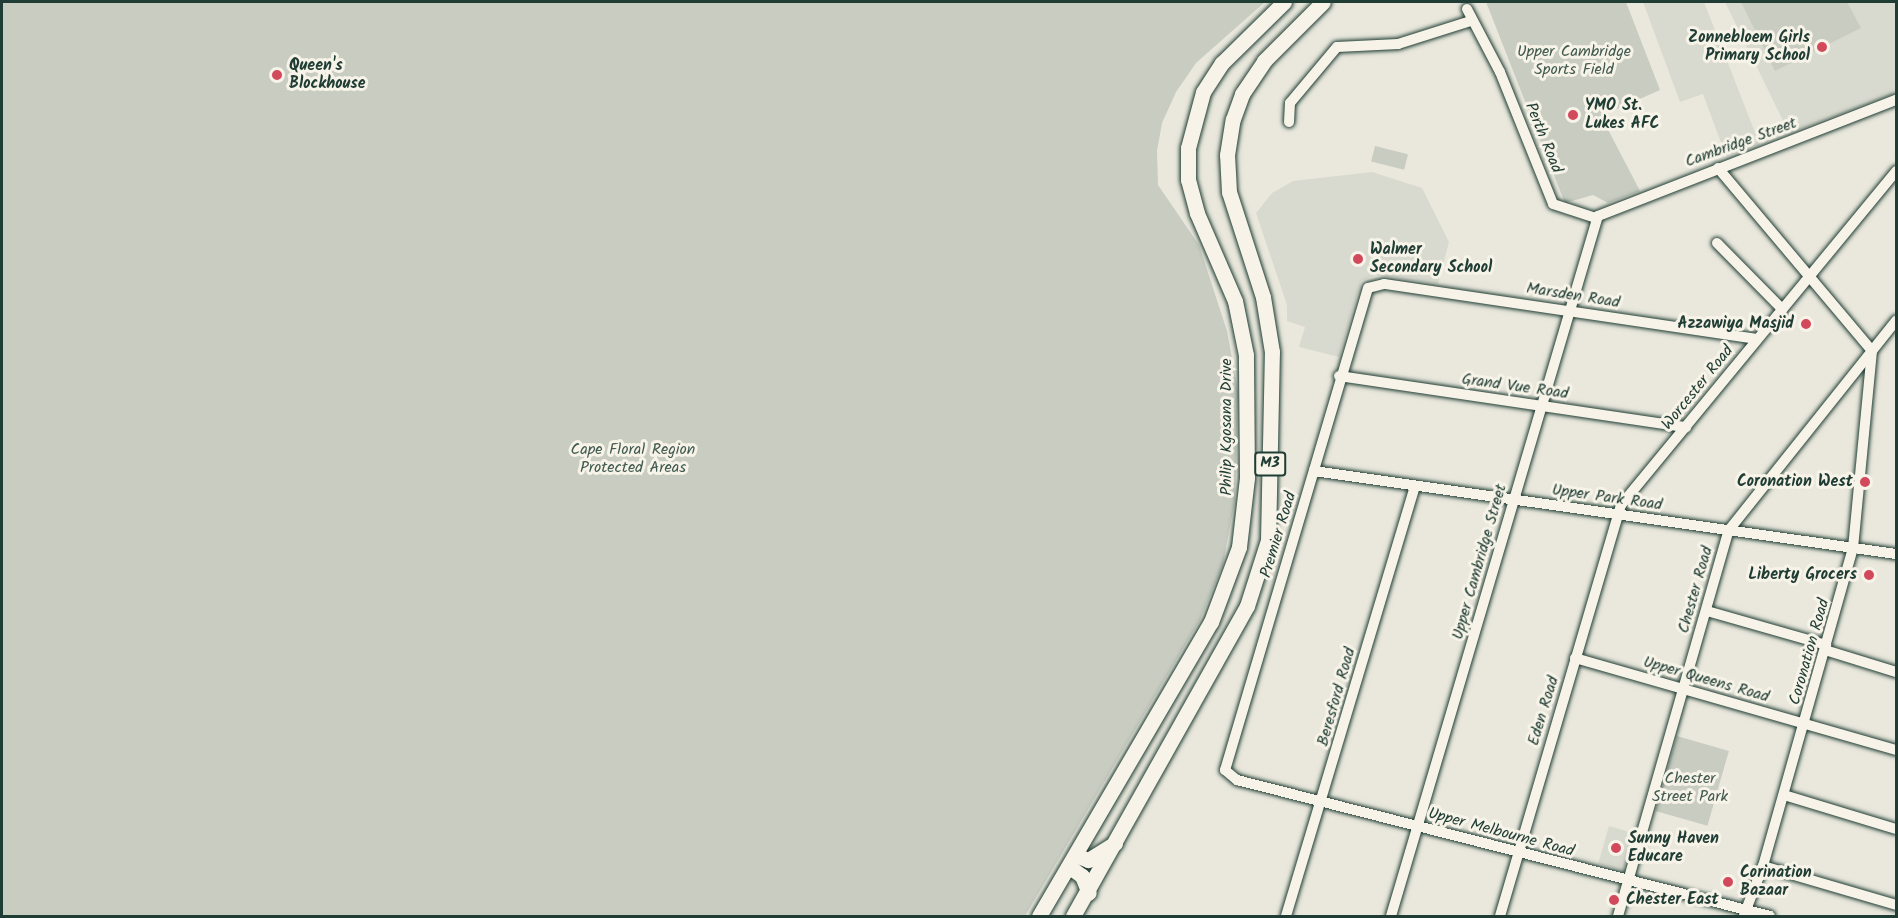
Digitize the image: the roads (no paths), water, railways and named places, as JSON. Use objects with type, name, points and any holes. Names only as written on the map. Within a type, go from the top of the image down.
[{"type":"main road","name":"Philip Kgosana Drive","points":[[1039,916],[1074,862],[1211,622],[1239,547],[1247,478],[1246,355],[1235,301],[1197,213],[1188,180],[1188,148],[1203,92],[1221,63],[1284,2]]},
{"type":"main road","name":"M3","points":[[1073,916],[1089,893],[1247,606],[1268,540],[1272,352],[1263,297],[1229,192],[1227,155],[1233,119],[1242,94],[1264,61],[1323,2]]},
{"type":"main road","points":[[1089,893],[1074,862],[1088,860],[1115,843]]},
{"type":"street","name":"Perth Road","points":[[1467,9],[1471,21],[1500,72],[1554,206],[1597,217]]},
{"type":"street","points":[[1289,122],[1290,102],[1337,47],[1398,44],[1471,21]]},
{"type":"street","name":"Cambridge Street","points":[[1597,217],[1896,100]]},
{"type":"street","points":[[1718,168],[1811,275],[1872,351]]},
{"type":"street","name":"Worcester Road","points":[[1616,514],[1896,171]]},
{"type":"street","name":"Upper Cambridge Street","points":[[1391,916],[1597,217]]},
{"type":"street","points":[[1717,243],[1782,309]]},
{"type":"street","name":"Premier Road","points":[[1227,774],[1226,765],[1365,291],[1375,283],[1384,284]]},
{"type":"street","name":"Marsden Road","points":[[1384,284],[1757,339]]},
{"type":"street","name":"Chester Road","points":[[1618,916],[1729,530],[1896,321]]},
{"type":"street","name":"Coronation Road","points":[[1745,913],[1763,866],[1853,548],[1872,351]]},
{"type":"street","name":"Grand Vue Road","points":[[1339,376],[1686,427]]},
{"type":"street","name":"Upper Park Road","points":[[1314,471],[1896,554]]},
{"type":"street","name":"Beresford Road","points":[[1286,916],[1415,486]]},
{"type":"street","name":"Eden Road","points":[[1500,916],[1616,514]]},
{"type":"street","points":[[1707,611],[1896,672]]},
{"type":"street","name":"Upper Queens Road","points":[[1575,658],[1896,750]]},
{"type":"street","name":"Upper Melbourne Road","points":[[1227,774],[1233,779],[1745,913],[1770,916]]},
{"type":"street","points":[[1784,795],[1896,828]]},
{"type":"street","points":[[1763,866],[1896,905]]},
{"type":"place","name":"Zonnebloem Girls Primary School","points":[[1822,47]]},
{"type":"place","name":"Queen's Blockhouse","points":[[277,75]]},
{"type":"place","name":"YMO St. Lukes AFC","points":[[1573,115]]},
{"type":"place","name":"Walmer Secondary School","points":[[1358,259]]},
{"type":"place","name":"Azzawiya Masjid","points":[[1806,324]]},
{"type":"place","name":"Coronation West","points":[[1865,482]]},
{"type":"place","name":"Liberty Grocers","points":[[1869,575]]},
{"type":"place","name":"Sunny Haven Educare","points":[[1616,848]]},
{"type":"place","name":"Corination Bazaar","points":[[1728,882]]},
{"type":"place","name":"Chester East","points":[[1614,900]]},
{"type":"park label","name":"Upper Cambridge Sports Field","points":[[1574,61]]},
{"type":"park label","name":"Cape Floral Region Protected Areas","points":[[633,459]]},
{"type":"park label","name":"Chester Street Park","points":[[1690,788]]}]
